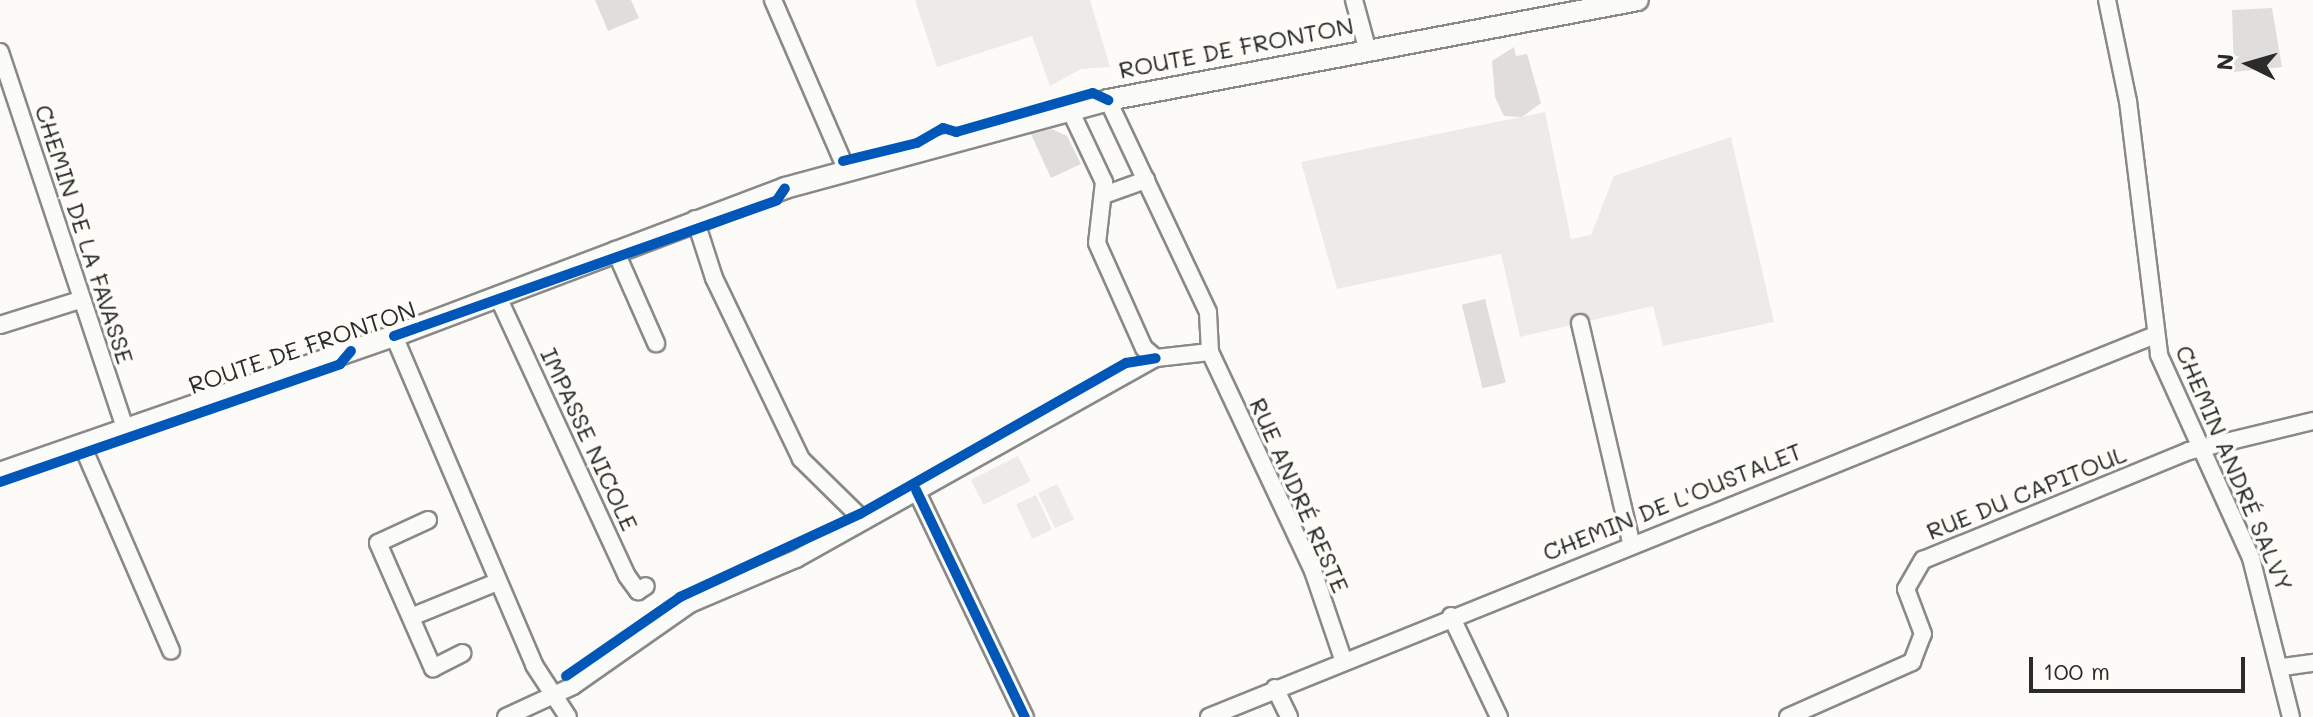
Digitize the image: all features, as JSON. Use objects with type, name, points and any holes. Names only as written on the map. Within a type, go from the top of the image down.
[{"type":"main road","name":"ROUTE DE FRONTON","points":[[0,473],[394,336],[695,219],[847,171],[1108,100],[1468,28],[1638,0]]},
{"type":"street","points":[[773,0],[847,171]]},
{"type":"street","points":[[1354,0],[1367,48]]},
{"type":"street","name":"CHEMIN ANDRÉ SALVY","points":[[2107,0],[2150,254],[2155,335],[2173,395],[2251,558],[2283,667],[2291,717]]},
{"type":"street","name":"CHEMIN DE LA FAVASSE","points":[[0,52],[3,70],[126,430]]},
{"type":"street","points":[[506,717],[551,694],[690,604],[773,571],[1156,358],[1210,352],[1208,312],[1108,100]]},
{"type":"street","points":[[1070,110],[1104,195],[1097,243],[1144,348],[1156,358]]},
{"type":"street","points":[[1104,195],[1146,180]]},
{"type":"street","points":[[695,219],[714,278],[801,459],[864,521]]},
{"type":"street","points":[[615,250],[656,343]]},
{"type":"street","name":"IMPASSE NICOLE","points":[[498,297],[627,576],[638,591],[646,586]]},
{"type":"street","points":[[0,325],[80,300]]},
{"type":"street","points":[[1580,323],[1631,542]]},
{"type":"street","name":"CHEMIN DE L'OUSTALET","points":[[1209,717],[1631,542],[2155,335]]},
{"type":"street","points":[[394,336],[497,582],[551,694],[568,717]]},
{"type":"street","name":"RUE ANDRÉ RESTE","points":[[1210,352],[1313,571],[1343,659]]},
{"type":"street","points":[[2200,449],[2313,421]]},
{"type":"street","points":[[82,445],[171,651]]},
{"type":"street","name":"RUE DU CAPITOUL","points":[[1788,717],[1912,662],[1923,634],[1906,589],[1923,560],[2200,449]]},
{"type":"street","points":[[916,490],[1025,717]]},
{"type":"street","points":[[428,520],[378,543],[433,668],[462,653]]},
{"type":"street","points":[[411,617],[497,582]]},
{"type":"street","points":[[1451,616],[1499,717]]},
{"type":"street","points":[[2283,667],[2313,663]]},
{"type":"street","points":[[1275,688],[1289,717]]},
{"type":"shaded area","points":[[915,0],[1090,0],[1110,67],[1081,69],[1050,86],[1032,36],[937,67]]},
{"type":"shaded area","points":[[1545,112],[1571,239],[1591,235],[1614,176],[1731,137],[1774,322],[1663,346],[1653,306],[1520,337],[1501,254],[1337,289],[1301,162]]},
{"type":"shaded area","points":[[1018,456],[1031,481],[983,505],[971,480]]},
{"type":"shaded area","points":[[1057,484],[1074,519],[1055,528],[1038,493]]},
{"type":"shaded area","points":[[1036,495],[1052,529],[1032,539],[1016,504]]},
{"type":"building","points":[[595,0],[631,0],[639,18],[608,31]]},
{"type":"building","points":[[2272,8],[2282,67],[2234,72],[2232,10]]},
{"type":"building","points":[[1514,47],[1516,56],[1527,54],[1541,103],[1522,117],[1504,116],[1495,97],[1492,61]]},
{"type":"building","points":[[1052,129],[1067,136],[1081,164],[1051,178],[1031,134]]},
{"type":"building","points":[[1485,299],[1506,382],[1483,388],[1462,305]]},
{"type":"cycle path","points":[[843,161],[917,143],[943,128],[956,132],[1093,93],[1108,100]]},
{"type":"cycle path","points":[[394,336],[777,200],[785,188]]},
{"type":"cycle path","points":[[0,482],[340,364],[351,351]]},
{"type":"cycle path","points":[[566,676],[680,597],[860,514],[1126,363],[1156,358]]},
{"type":"cycle path","points":[[916,490],[1025,717]]}]
